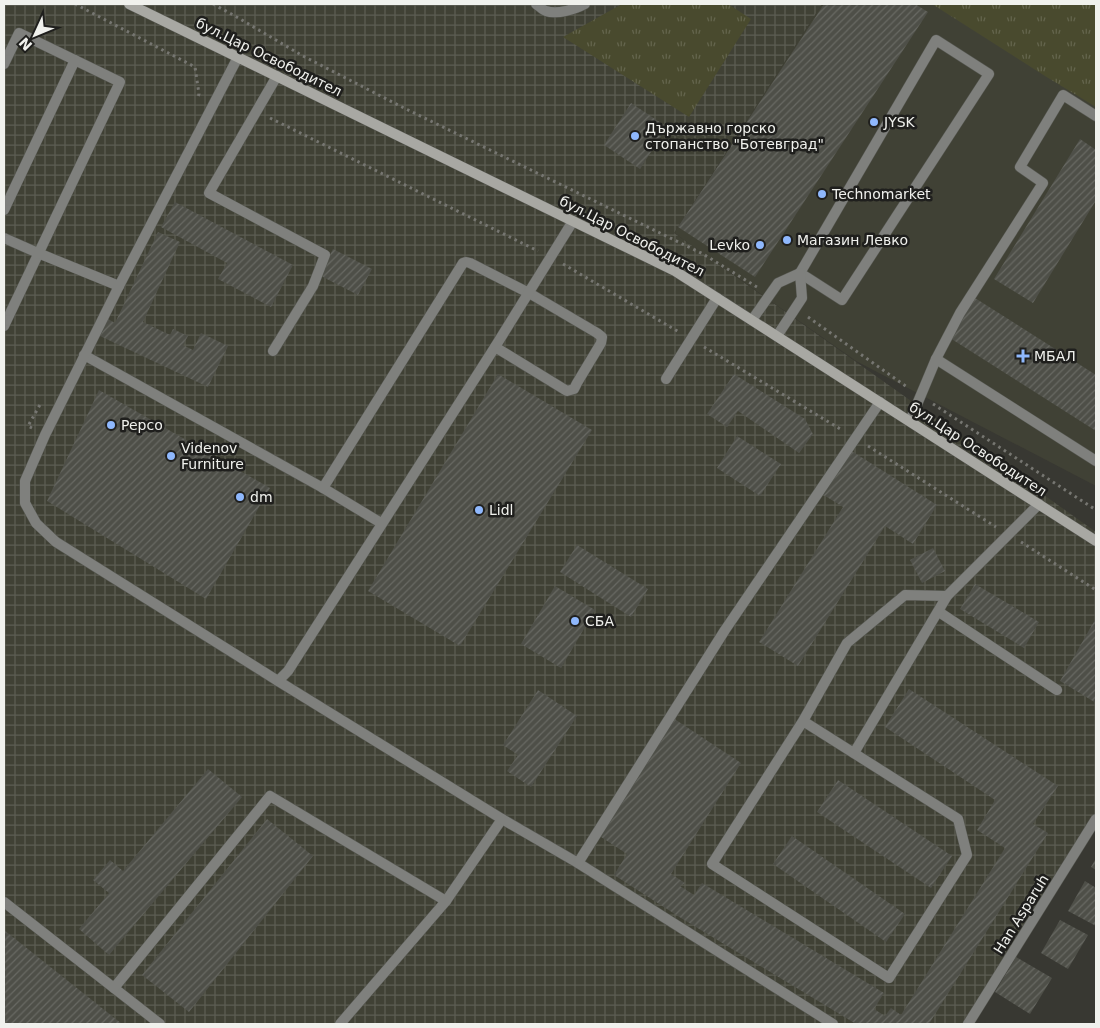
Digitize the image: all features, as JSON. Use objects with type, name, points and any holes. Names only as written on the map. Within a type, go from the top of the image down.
[{"type":"street","name":"бул.Цар Освободител","points":[[129,4],[675,271],[1096,541]]},
{"type":"street","points":[[536,4],[546,11],[559,12],[579,8],[586,4]]},
{"type":"street","points":[[4,64],[19,33],[120,82],[4,326]]},
{"type":"street","points":[[777,336],[802,298],[800,273],[936,40],[989,74],[842,300],[800,273]]},
{"type":"street","points":[[238,57],[119,286],[45,435],[26,481],[25,503],[36,523],[56,542],[278,682],[578,864],[833,1024]]},
{"type":"street","points":[[4,210],[75,60]]},
{"type":"street","points":[[273,351],[313,286],[325,255],[209,193],[277,76]]},
{"type":"street","points":[[910,421],[936,359],[960,313],[1043,183],[1020,167],[1063,95],[1096,116]]},
{"type":"street","points":[[278,682],[288,671],[574,221]]},
{"type":"street","points":[[4,238],[119,286]]},
{"type":"street","points":[[324,488],[463,263],[470,263],[529,293],[602,337],[601,343],[574,389],[567,391],[495,348]]},
{"type":"street","points":[[752,320],[778,283],[800,273]]},
{"type":"street","points":[[666,379],[717,298]]},
{"type":"street","points":[[84,355],[324,488],[381,524]]},
{"type":"street","points":[[936,359],[1096,461]]},
{"type":"street","points":[[578,864],[725,630],[880,402]]},
{"type":"street","points":[[854,753],[947,596],[1039,504]]},
{"type":"street","points":[[803,721],[958,819],[968,855],[889,978],[712,864],[803,721],[847,643],[905,595],[947,596]]},
{"type":"street","points":[[939,612],[1057,690]]},
{"type":"street","points":[[114,988],[270,796],[446,902]]},
{"type":"street","points":[[340,1024],[446,902],[502,819]]},
{"type":"street","name":"Han Asparuh","points":[[968,1024],[1096,819]]},
{"type":"street","points":[[4,902],[160,1024]]},
{"type":"path","points":[[75,4],[195,67],[199,94],[195,103]]},
{"type":"path","points":[[42,401],[28,426],[45,435]]},
{"type":"shaded area","points":[[4,4],[822,4],[674,233],[1096,532],[1096,819],[968,1024],[4,1024]]},
{"type":"shaded area","points":[[822,4],[1096,4],[1096,486],[856,361],[674,233]]},
{"type":"green space","points":[[622,4],[728,4],[751,19],[689,117],[563,37]]},
{"type":"green space","points":[[932,4],[1096,4],[1096,107],[1045,76]]},
{"type":"building","points":[[824,4],[915,4],[928,12],[755,277],[678,227]]},
{"type":"building","name":"Държавно горско стопанство \"Ботевград\"","points":[[631,103],[667,127],[640,169],[604,145]]},
{"type":"building","points":[[1080,139],[1096,150],[1096,202],[1033,303],[994,279]]},
{"type":"building","points":[[175,202],[293,265],[271,307],[218,279],[227,263],[161,227]]},
{"type":"building","points":[[158,232],[180,242],[143,322],[170,335],[173,329],[188,336],[183,345],[193,350],[201,333],[228,346],[208,387],[100,336],[108,319],[115,323]]},
{"type":"building","points":[[333,249],[372,269],[358,295],[319,275]]},
{"type":"building","name":"МБАЛ","points":[[975,298],[1096,375],[1096,431],[950,338]]},
{"type":"building","name":"Lidl","points":[[498,374],[592,430],[460,646],[368,591]]},
{"type":"building","points":[[734,374],[805,419],[813,434],[799,453],[738,411],[727,427],[707,414]]},
{"type":"building","points":[[99,390],[270,488],[206,599],[47,501]]},
{"type":"building","points":[[737,436],[781,464],[760,496],[717,468]]},
{"type":"building","points":[[850,450],[937,505],[913,544],[885,526],[798,666],[759,642],[843,507],[822,494]]},
{"type":"building","points":[[577,545],[648,589],[631,617],[560,572]]},
{"type":"building","points":[[933,548],[945,571],[922,583],[910,560]]},
{"type":"building","points":[[975,584],[1039,622],[1024,648],[960,609]]},
{"type":"building","points":[[555,586],[595,610],[561,668],[521,644]]},
{"type":"building","points":[[1096,618],[1096,703],[1060,681]]},
{"type":"building","points":[[909,689],[1058,786],[1033,824],[1048,833],[929,1024],[856,1024],[614,875],[627,854],[598,835],[673,718],[741,763],[671,874],[685,883],[680,886],[694,895],[702,883],[884,993],[874,1009],[885,1016],[891,1008],[901,1015],[1005,848],[977,830],[995,800],[885,727]]},
{"type":"building","points":[[538,690],[577,716],[531,787],[507,771],[518,755],[503,745]]},
{"type":"building","points":[[208,769],[242,797],[109,955],[79,929],[109,893],[93,880],[110,860],[123,871]]},
{"type":"building","points":[[838,780],[952,856],[931,888],[817,812]]},
{"type":"building","points":[[267,819],[313,856],[189,1012],[142,975]]},
{"type":"building","points":[[792,836],[905,914],[886,942],[773,864]]},
{"type":"building","points":[[1096,858],[1096,870],[1091,867]]},
{"type":"building","points":[[1085,881],[1096,888],[1096,926],[1068,911]]},
{"type":"building","points":[[1060,920],[1088,935],[1068,969],[1041,953]]},
{"type":"building","points":[[4,930],[122,1024],[4,1024]]},
{"type":"building","points":[[1016,957],[1052,978],[1030,1014],[995,992]]},
{"type":"place","name":"JYSK","points":[[874,122]]},
{"type":"place","name":"Държавно горско стопанство \"Ботевград\"","points":[[635,136]]},
{"type":"place","name":"Technomarket","points":[[822,194]]},
{"type":"place","name":"Магазин Левко","points":[[787,240]]},
{"type":"place","name":"Levko","points":[[760,245]]},
{"type":"place","name":"МБАЛ","points":[[1023,356]]},
{"type":"place","name":"Pepco","points":[[111,425]]},
{"type":"place","name":"Videnov Furniture","points":[[171,456]]},
{"type":"place","name":"dm","points":[[240,497]]},
{"type":"place","name":"Lidl","points":[[479,510]]},
{"type":"place","name":"СБА","points":[[575,621]]}]
